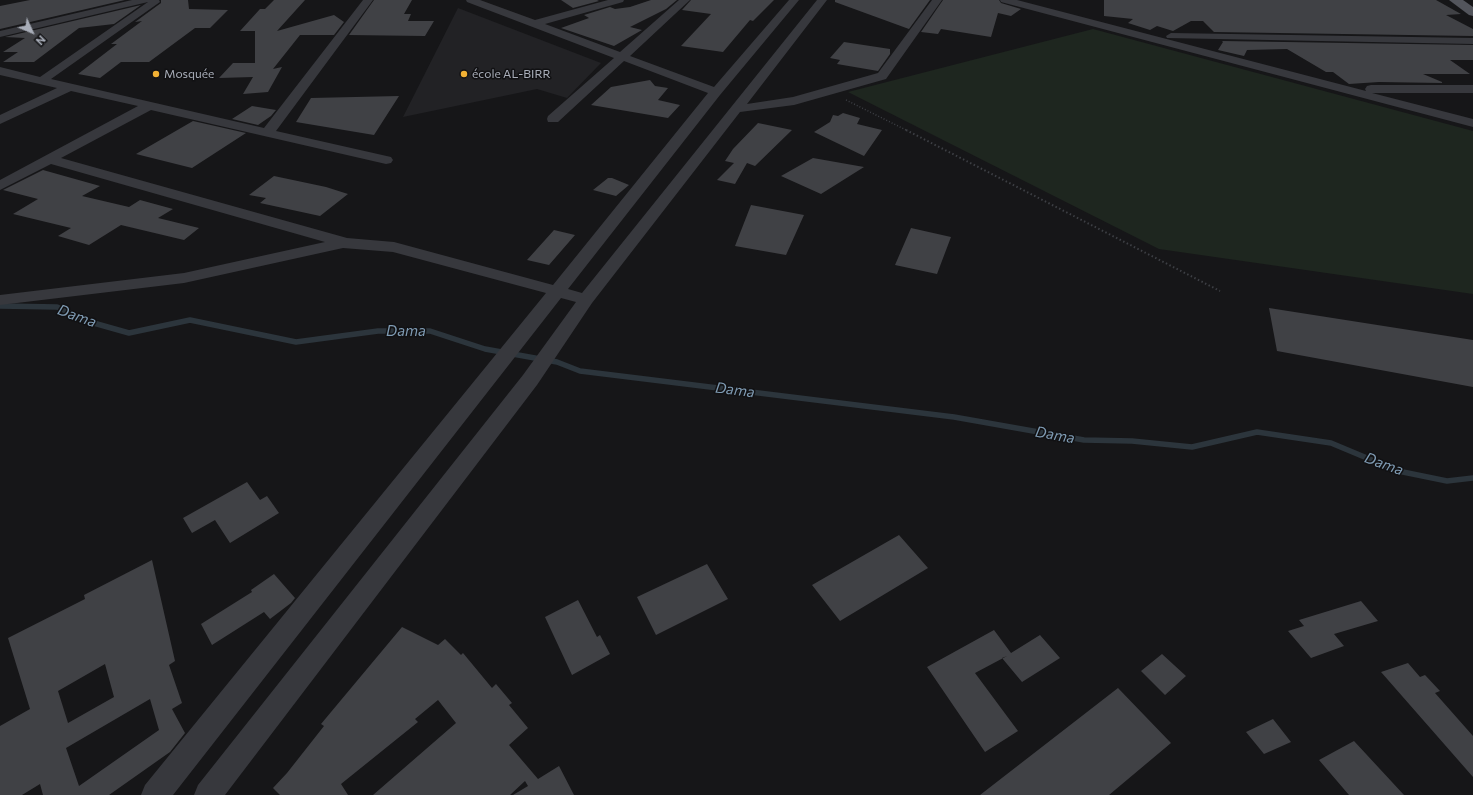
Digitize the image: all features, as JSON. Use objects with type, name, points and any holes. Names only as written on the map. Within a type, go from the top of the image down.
[{"type":"main road","points":[[1455,0],[1473,12]]},
{"type":"street","points":[[0,34],[145,0]]},
{"type":"street","points":[[41,81],[158,0]]},
{"type":"street","points":[[267,133],[368,0]]},
{"type":"street","points":[[476,2],[495,0]]},
{"type":"street","points":[[533,24],[619,0]]},
{"type":"street","points":[[553,119],[685,0]]},
{"type":"street","points":[[155,795],[716,92],[794,0]]},
{"type":"street","points":[[208,795],[530,380],[586,299],[822,0]]},
{"type":"street","points":[[737,109],[766,106],[829,92],[882,76],[937,0]]},
{"type":"street","points":[[1005,0],[1346,89],[1473,124]]},
{"type":"street","points":[[476,2],[716,92]]},
{"type":"street","points":[[1140,35],[1473,41]]},
{"type":"street","points":[[0,72],[386,160]]},
{"type":"street","points":[[0,120],[69,88]]},
{"type":"street","points":[[1346,89],[1473,89]]},
{"type":"street","points":[[0,186],[148,106]]},
{"type":"street","points":[[49,159],[343,243],[373,244],[394,247],[586,299]]},
{"type":"street","points":[[0,300],[184,278],[343,243]]},
{"type":"path","points":[[829,92],[1220,291]]},
{"type":"shaded area","points":[[458,8],[601,63],[567,98],[537,89],[403,117]]},
{"type":"shaded area","points":[[1093,29],[1473,131],[1473,294],[1159,249],[848,92]]},
{"type":"building","points":[[30,0],[125,0],[0,29],[0,6]]},
{"type":"building","points":[[161,0],[188,0],[189,9],[228,10],[210,28],[195,28],[149,62],[121,62],[100,78],[78,74],[117,44],[111,44],[142,21],[135,22],[161,3]]},
{"type":"building","points":[[274,0],[305,0],[277,31],[334,15],[344,22],[334,35],[300,35],[273,69],[282,67],[268,92],[243,94],[253,77],[219,78],[233,63],[255,63],[255,31],[240,31],[260,9],[265,9]]},
{"type":"building","points":[[374,0],[412,0],[404,14],[411,14],[408,21],[434,21],[425,36],[349,35]]},
{"type":"building","points":[[561,0],[597,0],[599,1],[573,8]]},
{"type":"building","points":[[651,0],[677,0],[666,9],[630,27],[642,30],[614,46],[561,28],[589,18],[584,15],[610,7],[615,9],[630,7]]},
{"type":"building","points":[[691,0],[774,0],[753,21],[750,20],[723,52],[681,46],[711,14],[682,10]]},
{"type":"building","points":[[835,0],[930,0],[909,29],[835,2]]},
{"type":"building","points":[[943,0],[999,0],[1001,3],[1021,9],[1011,16],[998,13],[991,37],[941,29],[938,34],[921,32]]},
{"type":"building","points":[[1104,0],[1436,0],[1461,14],[1446,15],[1473,29],[1473,36],[1214,32],[1203,21],[1191,21],[1173,31],[1157,26],[1150,30],[1128,23],[1133,19],[1104,16]]},
{"type":"building","points":[[141,5],[114,24],[79,28],[34,62],[3,62],[18,52],[3,52],[25,38],[5,37]]},
{"type":"building","points":[[1222,41],[1473,45],[1473,60],[1450,60],[1470,74],[1423,74],[1442,83],[1379,82],[1349,84],[1333,72],[1326,72],[1287,49],[1247,50],[1244,56],[1218,50],[1223,42]]},
{"type":"building","points":[[844,42],[890,49],[890,54],[878,71],[837,64],[840,60],[830,58]]},
{"type":"building","points":[[650,80],[655,86],[668,88],[658,100],[680,105],[668,118],[591,105],[611,87]]},
{"type":"building","points":[[399,96],[374,135],[296,122],[311,98]]},
{"type":"building","points":[[252,106],[276,110],[271,116],[258,125],[232,119]]},
{"type":"building","points":[[843,113],[860,118],[857,124],[882,130],[864,156],[814,132],[830,122],[833,115],[838,116]]},
{"type":"building","points":[[193,121],[246,133],[192,168],[136,154]]},
{"type":"building","points":[[758,123],[792,130],[755,166],[747,163],[735,184],[717,180],[734,163],[725,161],[733,149]]},
{"type":"building","points":[[813,158],[864,167],[821,194],[781,176]]},
{"type":"building","points":[[43,170],[100,186],[82,196],[129,207],[140,200],[173,209],[158,218],[199,228],[184,240],[121,225],[89,245],[58,236],[71,228],[13,214],[38,199],[3,190]]},
{"type":"building","points":[[274,176],[326,187],[348,194],[320,216],[260,203],[266,198],[249,195]]},
{"type":"building","points":[[608,178],[612,178],[629,185],[616,196],[593,190]]},
{"type":"building","points":[[751,205],[804,215],[786,255],[735,246]]},
{"type":"building","points":[[911,228],[951,237],[937,274],[895,265]]},
{"type":"building","points":[[554,230],[575,235],[549,265],[527,260]]},
{"type":"building","points":[[1269,308],[1473,340],[1473,387],[1277,351]]},
{"type":"building","points":[[247,482],[260,500],[267,496],[279,513],[230,543],[215,520],[192,533],[183,518]]},
{"type":"building","points":[[899,535],[928,568],[840,621],[812,585]]},
{"type":"building","points":[[152,560],[175,661],[169,665],[182,703],[172,709],[185,733],[170,752],[109,795],[43,795],[40,784],[22,795],[0,795],[0,726],[30,709],[8,638],[85,599],[84,595]],"holes":[[[105,664],[114,697],[68,723],[58,691]],[[150,699],[159,730],[79,786],[66,748]]]},
{"type":"building","points":[[707,564],[728,599],[656,635],[637,597]]},
{"type":"building","points":[[274,574],[295,598],[291,603],[270,619],[264,612],[212,645],[201,624],[252,592],[251,590]]},
{"type":"building","points":[[578,600],[597,637],[600,635],[610,654],[572,675],[545,617]]},
{"type":"building","points":[[1361,601],[1378,621],[1334,634],[1344,646],[1311,658],[1288,631],[1304,626],[1299,620]]},
{"type":"building","points":[[402,627],[438,645],[445,639],[461,655],[463,653],[492,688],[496,684],[512,703],[509,705],[528,728],[509,745],[538,779],[559,766],[574,795],[513,795],[528,786],[525,781],[510,795],[373,795],[456,723],[438,700],[415,719],[418,722],[341,784],[348,795],[280,795],[273,788],[287,773],[324,726],[321,724]]},
{"type":"building","points":[[994,630],[1011,653],[1040,635],[1060,658],[1022,682],[1002,658],[975,673],[1018,731],[985,752],[927,667]]},
{"type":"building","points":[[1162,654],[1186,676],[1165,695],[1141,671]]},
{"type":"building","points":[[1408,663],[1420,677],[1425,675],[1440,691],[1435,693],[1473,736],[1473,777],[1381,672]]},
{"type":"building","points":[[1118,688],[1171,743],[1109,795],[980,795]]},
{"type":"building","points":[[1273,719],[1291,742],[1264,754],[1246,732]]},
{"type":"building","points":[[1354,741],[1404,795],[1349,795],[1319,760]]},
{"type":"waterway","name":"Dama","points":[[0,306],[57,307],[90,322],[129,333],[190,320],[296,342],[378,331],[430,331],[485,349],[557,362],[580,371],[954,417],[1084,440],[1132,441],[1192,447],[1257,432],[1331,443],[1398,471],[1447,481],[1473,478]]},
{"type":"place","name":"Mosquée","points":[[156,74]]},
{"type":"place","name":"école AL-BIRR","points":[[464,74]]}]
